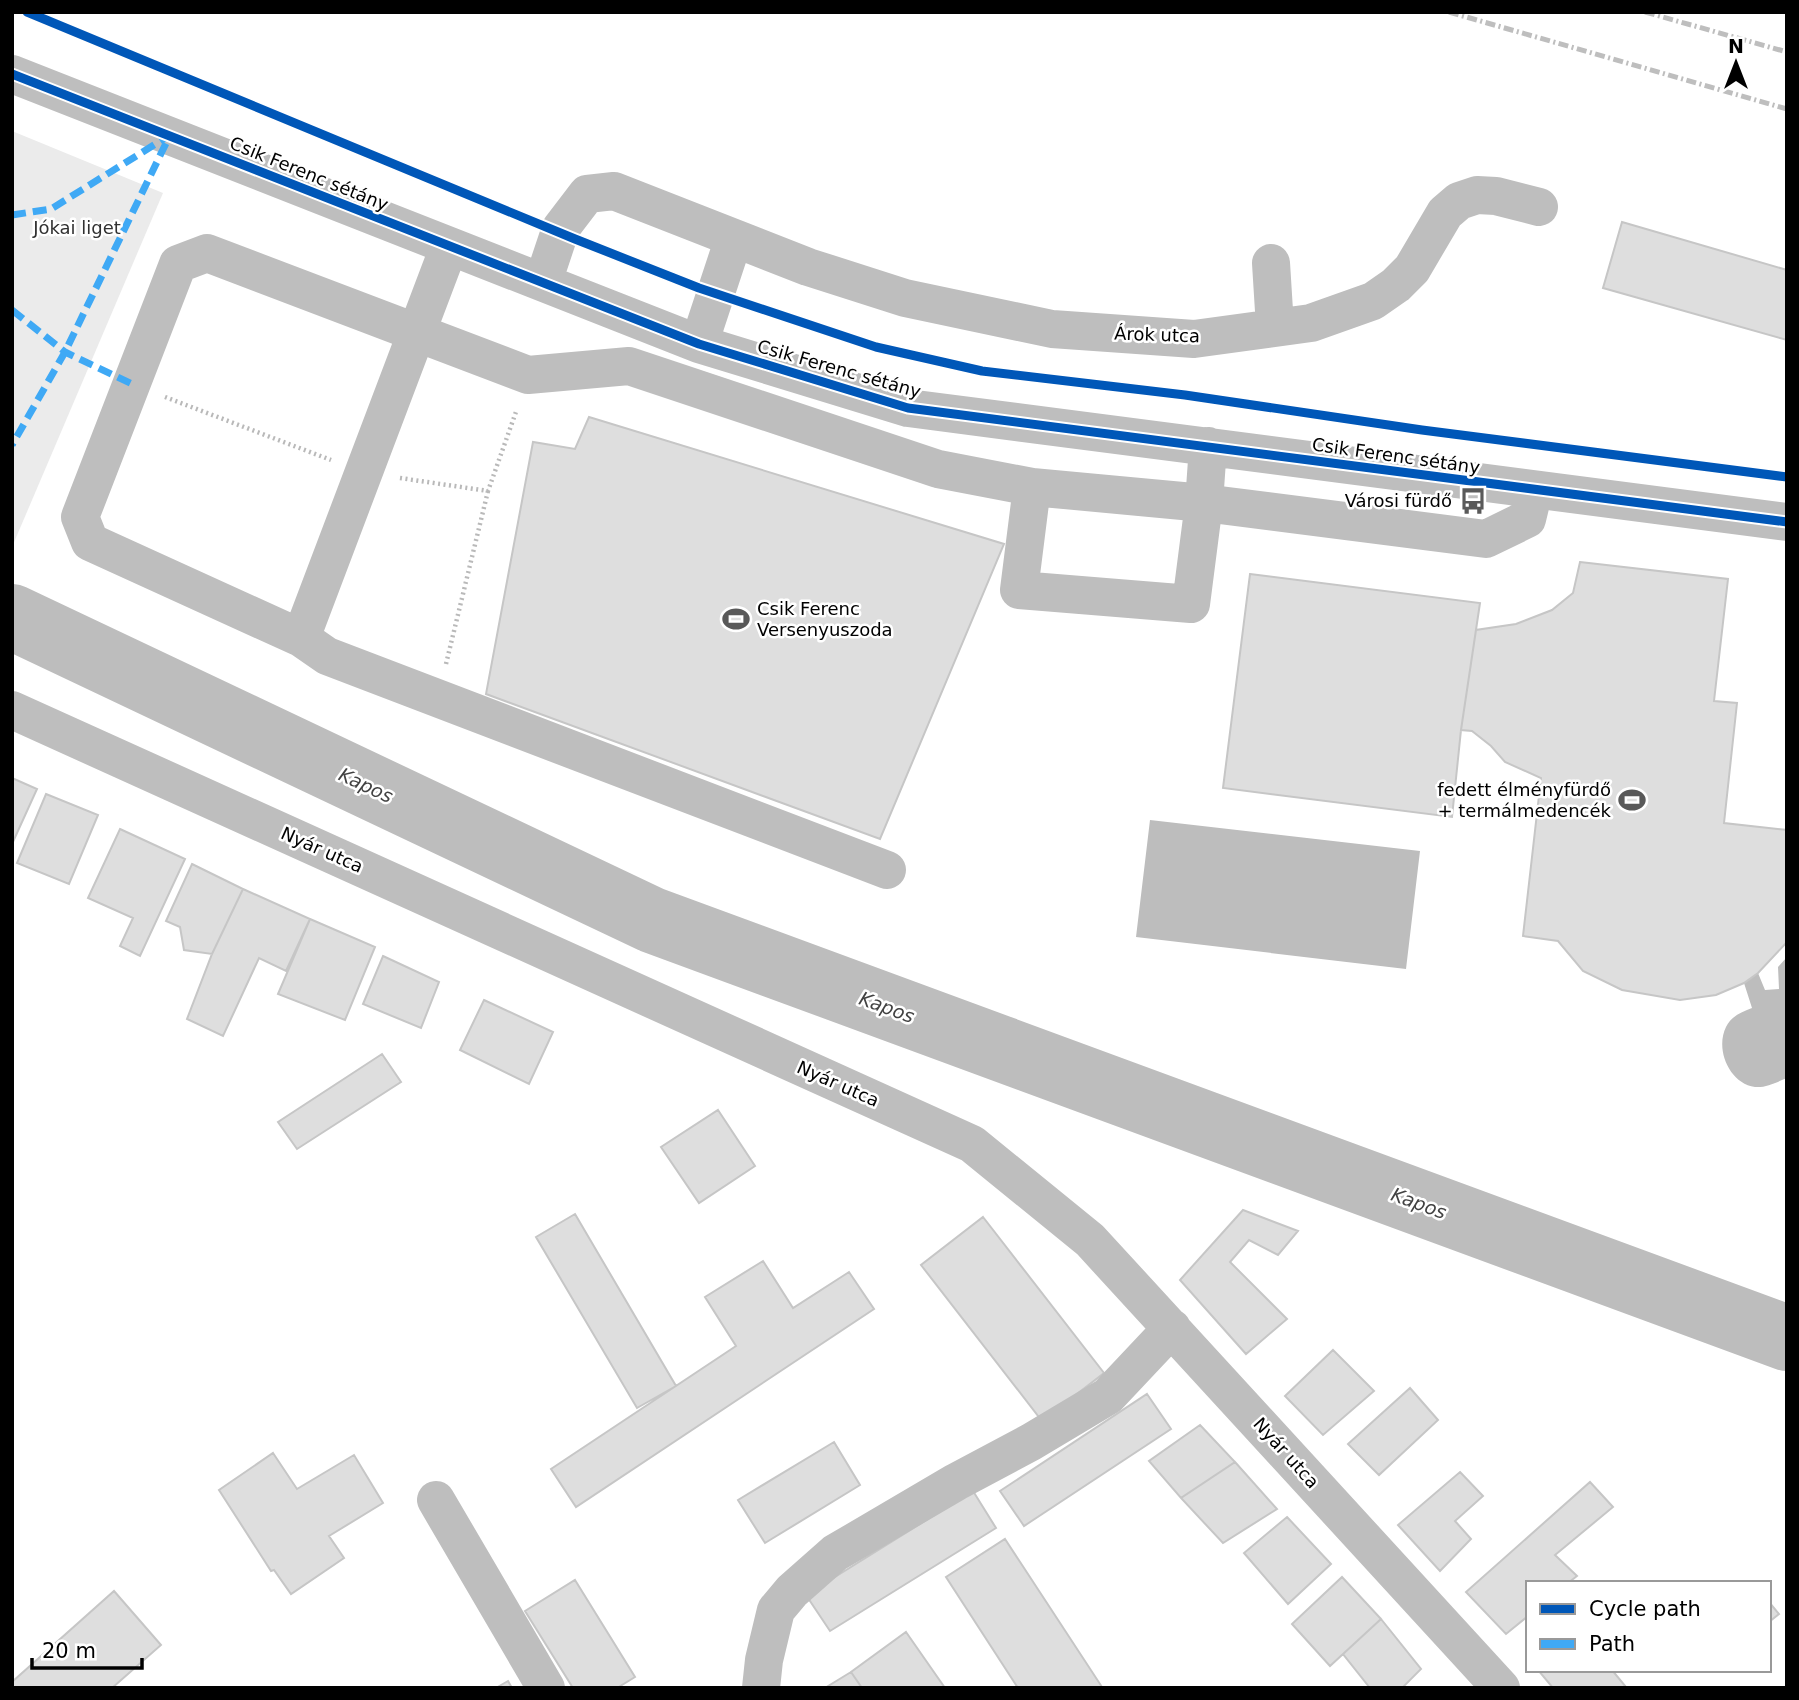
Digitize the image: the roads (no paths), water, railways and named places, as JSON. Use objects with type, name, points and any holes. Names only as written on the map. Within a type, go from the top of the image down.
[{"type":"street","name":"Csik Ferenc sétány","points":[[12,74],[699,344],[908,408],[1787,523]]},
{"type":"street","name":"Árok utca","points":[[543,282],[561,228],[587,194],[614,191],[808,267],[905,298],[1052,329],[1194,339],[1311,323],[1354,309],[1385,293],[1412,269],[1445,213],[1459,201],[1477,195],[1496,196],[1539,207]]},
{"type":"street","points":[[699,344],[734,238]]},
{"type":"street","points":[[301,638],[449,247]]},
{"type":"street","points":[[887,870],[327,656],[301,638],[90,542],[80,517],[178,264],[207,253],[528,375],[629,366],[938,470],[1032,487],[1204,503],[1486,540],[1527,519],[1534,490]]},
{"type":"street","points":[[1271,263],[1275,327]]},
{"type":"street","points":[[1032,487],[1019,590],[1191,604],[1204,503],[1208,446]]},
{"type":"street","name":"Nyár utca","points":[[12,710],[972,1144],[1090,1240],[1501,1688]]},
{"type":"street","points":[[761,1688],[764,1660],[776,1610],[792,1591],[827,1561],[899,1514],[1031,1442],[1108,1396],[1172,1328]]},
{"type":"street","points":[[436,1500],[547,1688]]},
{"type":"waterway","name":"Kapos","points":[[12,617],[652,920],[1787,1338]]},
{"type":"railway","points":[[1449,12],[1787,109]]},
{"type":"railway","points":[[1645,12],[1787,52]]},
{"type":"place","name":"Városi fürdő","points":[[1473,501]]},
{"type":"place","name":"Csik Ferenc Versenyuszoda","points":[[736,619]]},
{"type":"place","name":"fedett élményfürdő + termálmedencék","points":[[1632,800]]},
{"type":"park label","name":"Jókai liget","points":[[77,228]]}]
